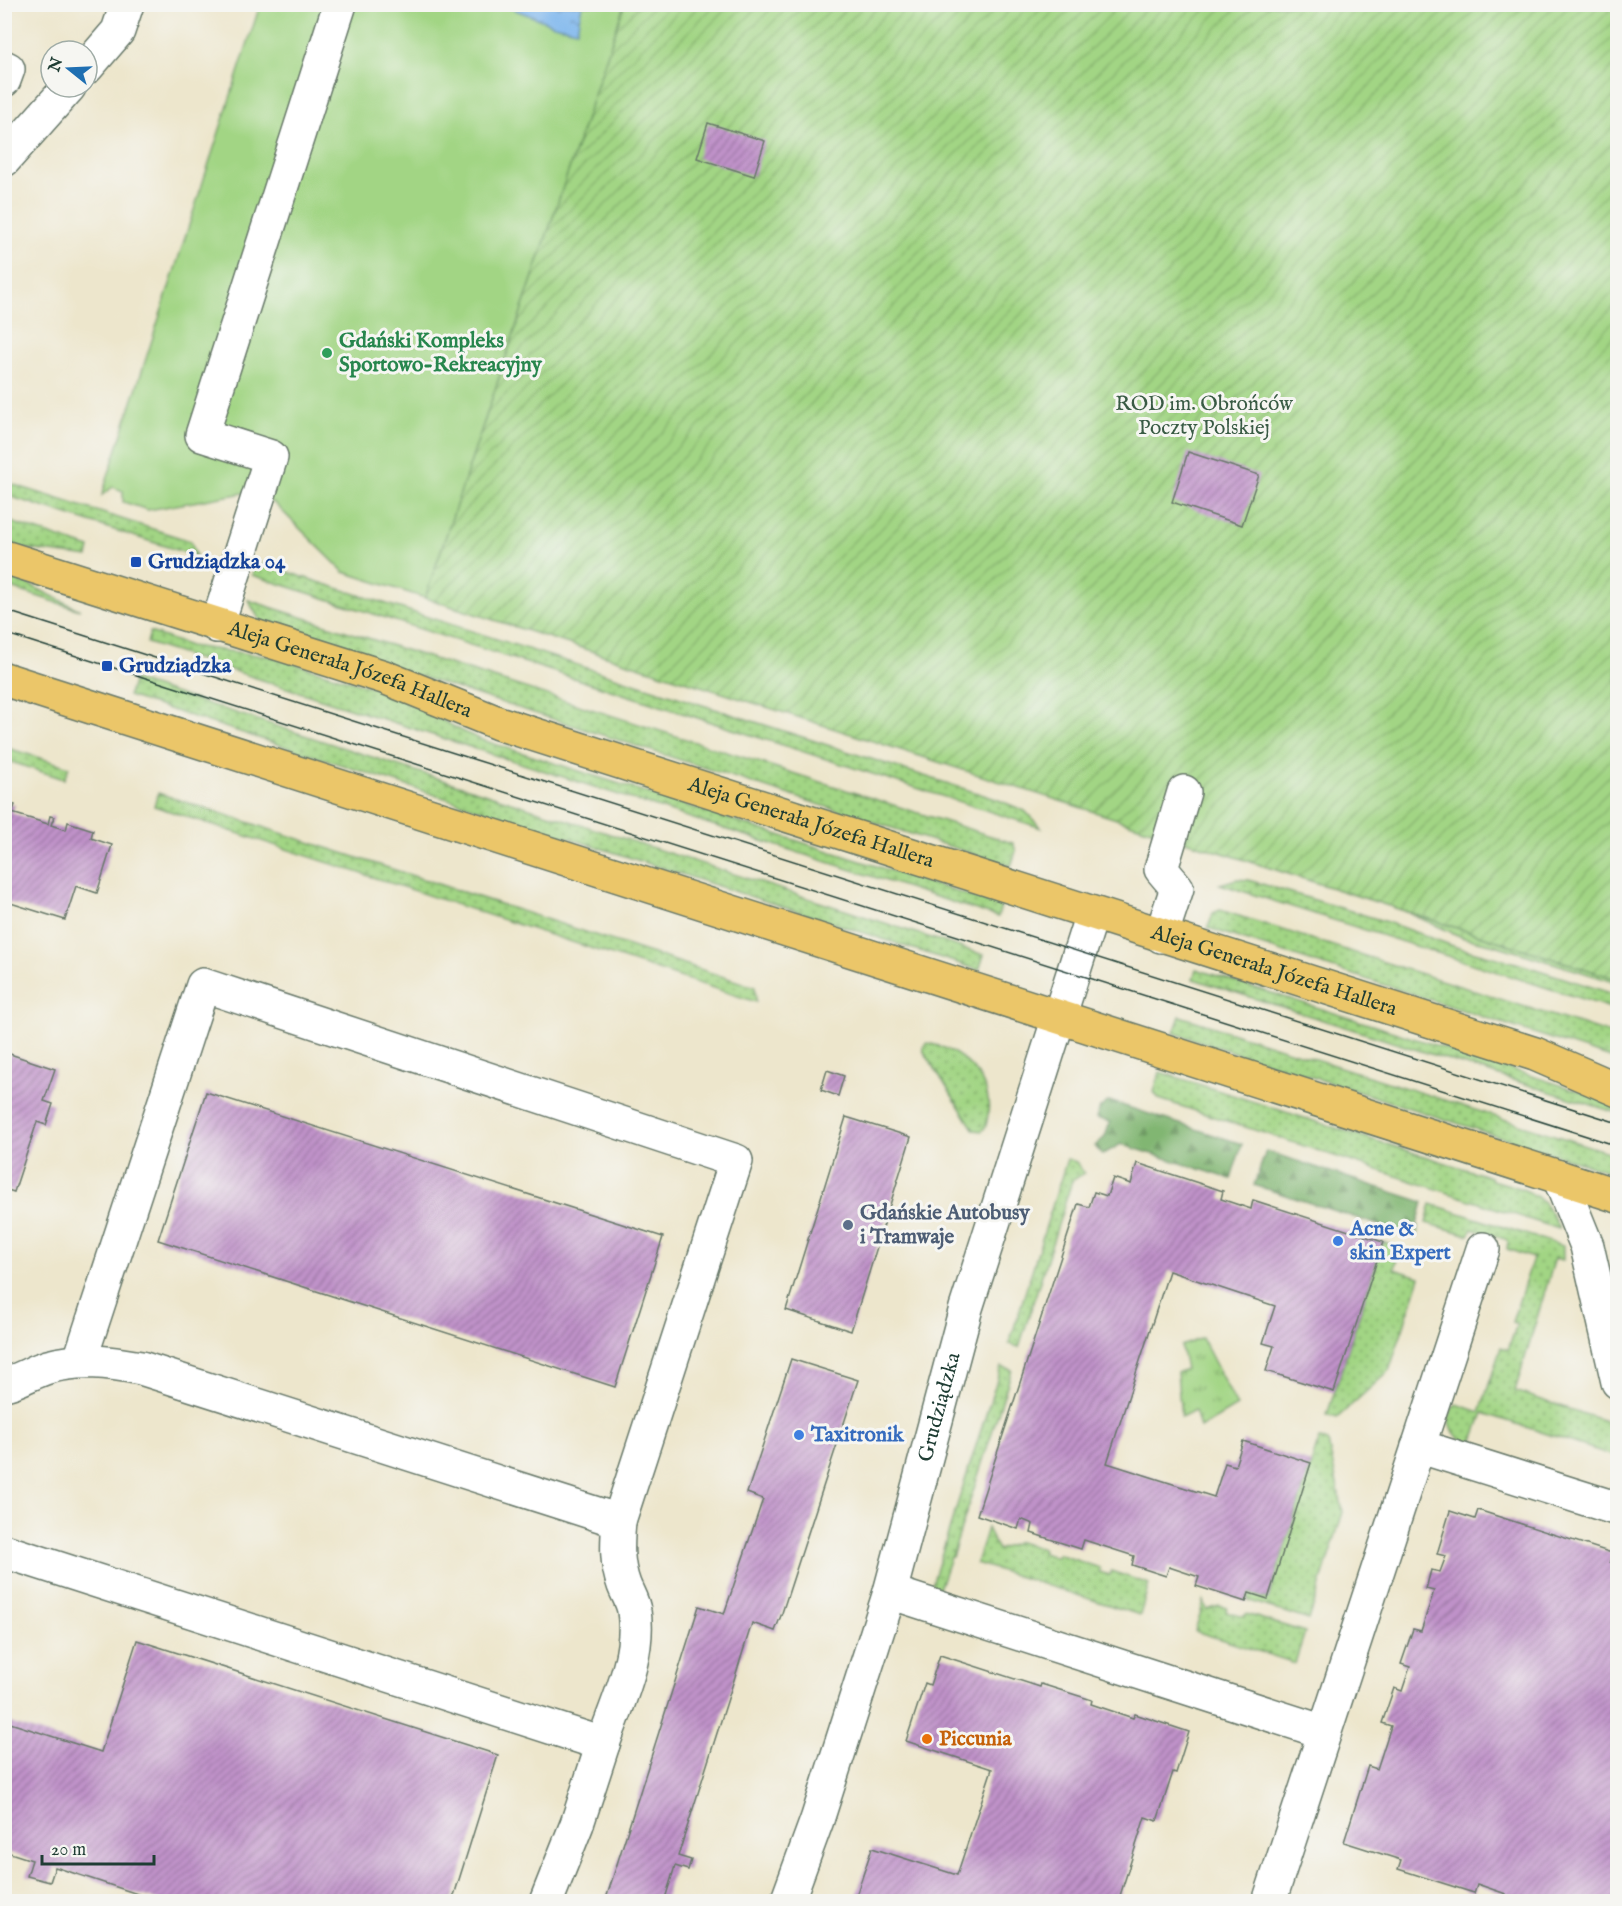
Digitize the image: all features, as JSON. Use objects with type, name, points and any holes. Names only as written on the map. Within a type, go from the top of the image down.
[{"type":"main road","name":"Aleja Generała Józefa Hallera","points":[[4,557],[384,677],[498,723],[1535,1054],[1617,1090]]},
{"type":"main road","points":[[4,680],[1617,1196]]},
{"type":"street","points":[[99,53],[118,31],[127,4]]},
{"type":"street","points":[[217,626],[272,457],[202,435],[340,4]]},
{"type":"street","points":[[4,67],[8,69],[4,80]]},
{"type":"street","points":[[11,138],[55,99]]},
{"type":"street","points":[[1161,936],[1177,888],[1161,869],[1184,792]]},
{"type":"street","name":"Grudziądzka","points":[[787,1902],[817,1820],[890,1592],[966,1308],[1092,914]]},
{"type":"street","points":[[80,1360],[203,985],[736,1161],[619,1521],[616,1556],[623,1584],[634,1608],[635,1634],[631,1661],[577,1824],[546,1902]]},
{"type":"street","points":[[1559,1178],[1608,1295],[1617,1382]]},
{"type":"street","points":[[1269,1902],[1483,1249]]},
{"type":"street","points":[[4,1384],[16,1382],[46,1367],[80,1360],[141,1368],[619,1521]]},
{"type":"street","points":[[1418,1446],[1617,1509]]},
{"type":"street","points":[[4,1551],[603,1744]]},
{"type":"street","points":[[890,1592],[1324,1732]]},
{"type":"green space","name":"Gdański Kompleks Sportowo-Rekreacyjny","points":[[260,5],[624,5],[425,598],[344,572],[274,503],[244,493],[148,510],[123,502],[123,491],[113,487],[102,495]]},
{"type":"green space","name":"ROD im. Obrońców Poczty Polskiej","points":[[624,5],[1617,5],[1617,979],[425,598]]},
{"type":"green space","points":[[5,482],[191,541],[196,556],[5,495]]},
{"type":"green space","points":[[5,520],[90,548],[88,557],[5,546]]},
{"type":"green space","points":[[256,562],[996,799],[1025,811],[1041,828],[252,575]]},
{"type":"green space","points":[[4,572],[80,610],[5,586]]},
{"type":"green space","points":[[248,600],[1013,843],[1016,851],[1011,866],[272,629],[262,624]]},
{"type":"green space","points":[[150,632],[190,646],[273,657],[391,693],[482,740],[1001,906],[998,917],[147,643]]},
{"type":"green space","points":[[134,680],[984,955],[979,970],[128,696]]},
{"type":"green space","points":[[4,747],[69,767],[64,779],[5,760]]},
{"type":"green space","points":[[158,793],[755,987],[756,1002],[154,806]]},
{"type":"green space","points":[[1237,879],[1262,884],[1387,922],[1456,947],[1520,964],[1617,995],[1617,1010],[1220,884]]},
{"type":"green space","points":[[1220,910],[1617,1036],[1617,1060],[1208,928],[1213,913]]},
{"type":"green space","points":[[1404,911],[1617,979],[1617,983],[1495,945],[1464,938]]},
{"type":"green space","points":[[1196,969],[1617,1103],[1617,1113],[1193,979]]},
{"type":"green space","points":[[1180,1016],[1617,1155],[1617,1174],[1174,1033]]},
{"type":"green space","points":[[927,1043],[939,1046],[962,1059],[980,1077],[988,1101],[987,1121],[982,1131],[974,1130],[924,1052],[923,1047]]},
{"type":"green space","points":[[1160,1072],[1525,1190],[1547,1207],[1559,1229],[1159,1099],[1154,1092]]},
{"type":"green space","points":[[1109,1101],[1242,1144],[1231,1179],[1121,1144],[1102,1155],[1095,1146],[1105,1137],[1110,1122],[1096,1118],[1100,1108]]},
{"type":"green space","points":[[1266,1151],[1423,1202],[1416,1237],[1254,1185]]},
{"type":"green space","points":[[1067,1159],[1076,1162],[1084,1173],[1072,1181],[1019,1347],[1009,1344]]},
{"type":"green space","points":[[1431,1204],[1563,1246],[1563,1260],[1555,1258],[1515,1391],[1617,1425],[1617,1457],[1483,1413],[1472,1443],[1467,1444],[1454,1433],[1450,1423],[1453,1406],[1457,1404],[1480,1412],[1501,1347],[1508,1350],[1517,1324],[1512,1322],[1533,1258],[1507,1249],[1508,1240],[1472,1229],[1469,1235],[1426,1223]]},
{"type":"green space","points":[[1383,1242],[1400,1248],[1394,1269],[1420,1277],[1389,1371],[1337,1418],[1327,1415]]},
{"type":"green space","points":[[1202,1338],[1237,1406],[1200,1428],[1195,1410],[1181,1417],[1177,1373],[1186,1369],[1181,1346]]},
{"type":"green space","points":[[1001,1367],[1012,1370],[952,1557],[950,1557],[939,1589],[931,1587]]},
{"type":"green space","points":[[1319,1439],[1328,1442],[1343,1512],[1309,1620],[1247,1600],[1249,1593],[1268,1599]]},
{"type":"green space","points":[[987,1528],[998,1550],[1019,1542],[1043,1549],[1042,1553],[1057,1557],[1058,1554],[1100,1568],[1099,1572],[1110,1575],[1111,1571],[1149,1584],[1140,1615],[976,1563]]},
{"type":"green space","points":[[1204,1601],[1207,1610],[1219,1606],[1227,1608],[1226,1612],[1244,1617],[1246,1614],[1305,1632],[1295,1663],[1195,1631]]},
{"type":"water","points":[[505,4],[582,5],[577,30],[554,25],[505,6]]},
{"type":"building","points":[[708,123],[765,141],[754,176],[697,158]]},
{"type":"building","points":[[1188,452],[1259,475],[1242,525],[1172,502]]},
{"type":"building","points":[[4,802],[15,805],[12,813],[48,824],[50,816],[54,817],[51,825],[66,830],[68,822],[93,830],[91,838],[112,845],[97,893],[76,886],[65,920],[4,901]]},
{"type":"building","points":[[4,1052],[55,1069],[44,1101],[53,1104],[46,1125],[37,1122],[14,1192],[4,1189]]},
{"type":"building","points":[[827,1070],[844,1076],[838,1096],[821,1090]]},
{"type":"building","points":[[206,1092],[663,1237],[615,1387],[158,1240]]},
{"type":"building","name":"Gdańskie Autobusy i Tramwaje","points":[[846,1117],[911,1137],[851,1331],[786,1310]]},
{"type":"building","points":[[1137,1163],[1223,1191],[1221,1199],[1251,1209],[1253,1200],[1383,1242],[1334,1392],[1266,1371],[1274,1346],[1263,1343],[1275,1306],[1169,1271],[1107,1463],[1214,1497],[1225,1463],[1235,1466],[1243,1441],[1311,1463],[1268,1599],[1249,1593],[1246,1602],[1196,1586],[1199,1577],[1169,1567],[1166,1576],[1132,1565],[1134,1556],[1084,1540],[1081,1549],[1031,1533],[1033,1524],[1021,1519],[1018,1529],[977,1515],[1078,1204],[1089,1207],[1094,1192],[1107,1196],[1113,1178],[1131,1184]]},
{"type":"building","points":[[791,1359],[858,1380],[782,1613],[775,1631],[752,1623],[678,1856],[691,1860],[688,1870],[675,1866],[664,1902],[605,1902],[699,1606],[724,1614],[763,1499],[747,1493]]},
{"type":"building","points":[[1478,1510],[1612,1553],[1610,1562],[1618,1565],[1618,1902],[1530,1902],[1525,1900],[1524,1902],[1503,1902],[1506,1894],[1477,1884],[1474,1893],[1398,1869],[1401,1860],[1344,1842],[1368,1766],[1377,1769],[1391,1726],[1382,1723],[1394,1688],[1402,1691],[1410,1667],[1401,1664],[1413,1629],[1421,1631],[1434,1591],[1426,1589],[1431,1570],[1440,1572],[1446,1556],[1437,1554],[1450,1511],[1475,1519]]},
{"type":"building","points":[[137,1640],[498,1755],[452,1902],[162,1902],[55,1867],[50,1882],[27,1876],[32,1860],[4,1851],[4,1721],[101,1752]]},
{"type":"building","points":[[940,1655],[1040,1687],[1041,1684],[1092,1700],[1091,1704],[1133,1718],[1135,1714],[1189,1732],[1157,1821],[1145,1817],[1118,1902],[854,1902],[872,1848],[957,1875],[992,1769],[906,1741],[925,1683],[930,1685]]},
{"type":"tram line","points":[[4,610],[1618,1123]]},
{"type":"tram line","points":[[4,633],[1618,1146]]},
{"type":"place","name":"Gdański Kompleks Sportowo-Rekreacyjny","points":[[327,353]]},
{"type":"place","name":"Grudziądzka 04","points":[[136,562]]},
{"type":"place","name":"Grudziądzka","points":[[107,666]]},
{"type":"place","name":"Gdańskie Autobusy i Tramwaje","points":[[848,1225]]},
{"type":"place","name":"Acne & skin Expert","points":[[1338,1241]]},
{"type":"place","name":"Taxitronik","points":[[799,1435]]},
{"type":"place","name":"Piccunia","points":[[927,1739]]}]
